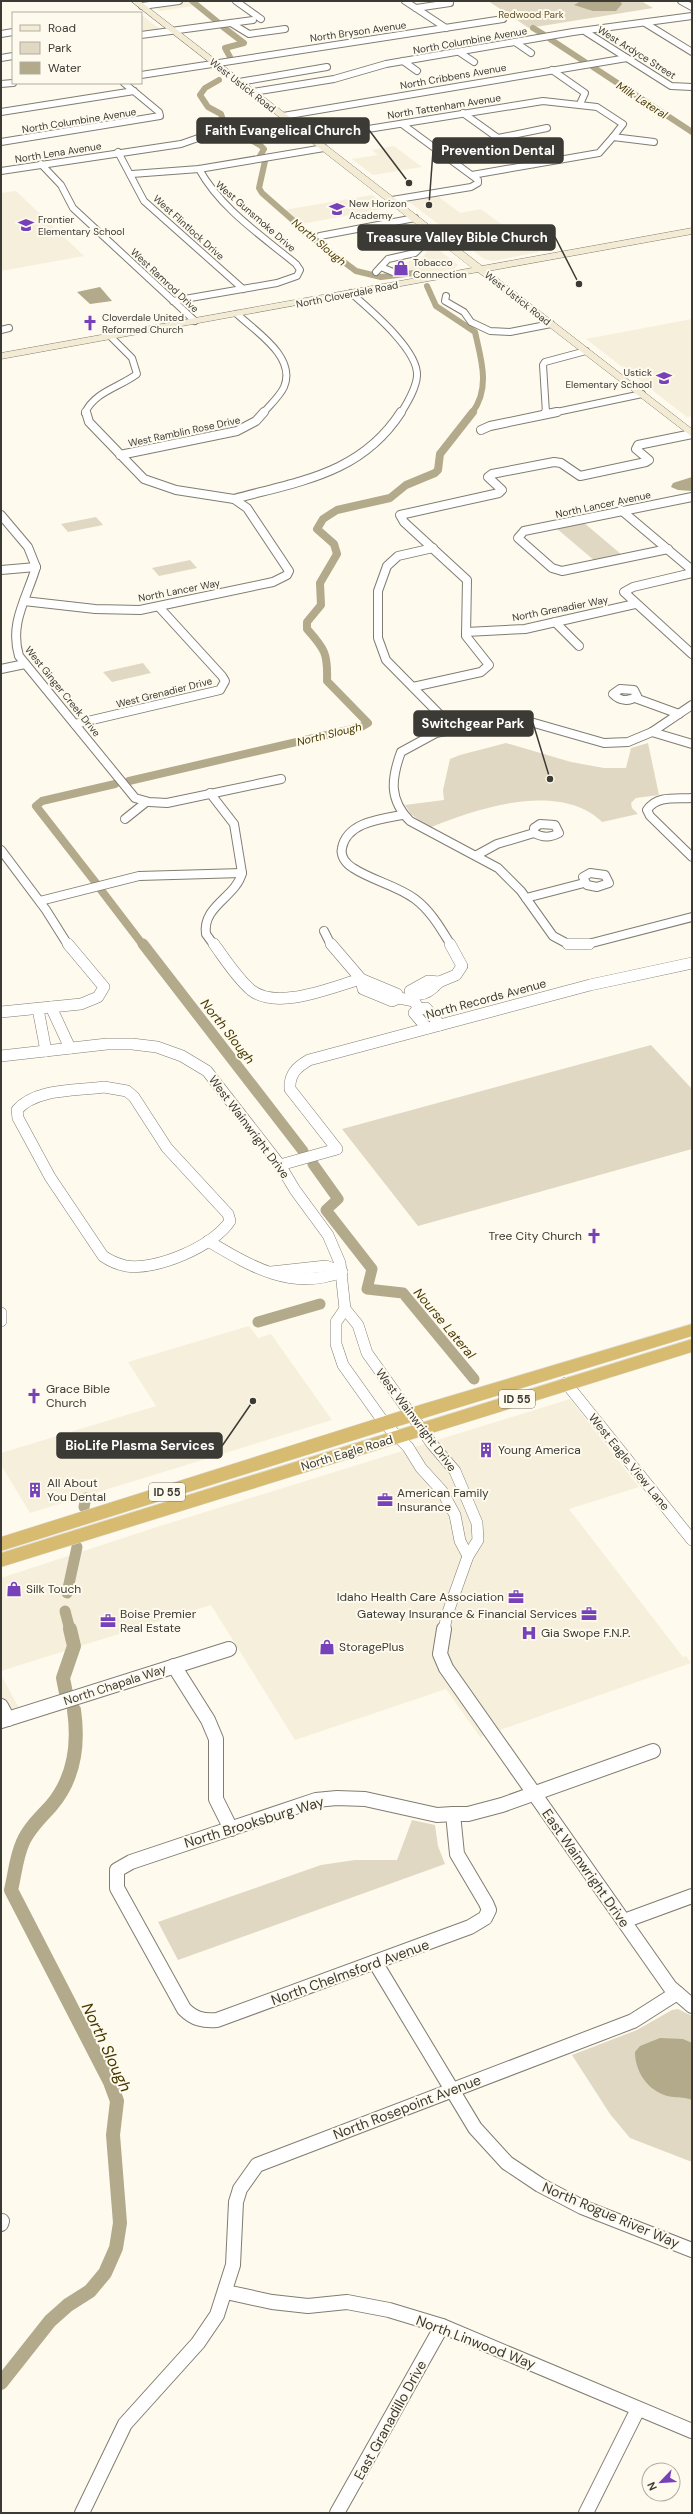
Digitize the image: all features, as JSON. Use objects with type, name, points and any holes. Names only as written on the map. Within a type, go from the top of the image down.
[{"type":"highway","name":"North Eagle Road","points":[[1,1560],[692,1330]]},
{"type":"highway","name":"North Eagle Road","points":[[416,1422],[566,1383],[692,1345]]},
{"type":"highway","name":"North Eagle Road","points":[[1,1544],[392,1430]]},
{"type":"main road","name":"West Ustick Road","points":[[135,1],[692,434]]},
{"type":"main road","name":"North Cloverdale Road","points":[[1,356],[692,231]]},
{"type":"street","points":[[142,6],[179,1]]},
{"type":"street","points":[[236,1],[261,19]]},
{"type":"street","points":[[405,1],[446,28]]},
{"type":"street","points":[[681,1],[692,7]]},
{"type":"street","points":[[416,8],[450,3]]},
{"type":"street","name":"North Columbine Avenue","points":[[253,92],[334,79],[372,67],[403,61],[515,42],[692,16]]},
{"type":"street","name":"North Bryson Avenue","points":[[142,76],[215,63],[503,19]]},
{"type":"street","points":[[142,35],[174,32],[253,20]]},
{"type":"street","points":[[231,23],[245,33],[270,29],[285,29]]},
{"type":"street","points":[[645,23],[692,52]]},
{"type":"street","points":[[1,34],[12,32]]},
{"type":"street","name":"West Ardyce Street","points":[[586,32],[677,88],[692,87]]},
{"type":"street","points":[[515,42],[531,53]]},
{"type":"street","points":[[459,52],[474,62]]},
{"type":"street","points":[[1,58],[12,56]]},
{"type":"street","name":"North Cribbens Avenue","points":[[283,116],[627,58]]},
{"type":"street","points":[[403,61],[417,72]]},
{"type":"street","points":[[238,82],[327,67]]},
{"type":"street","points":[[552,70],[585,93],[586,96],[580,104]]},
{"type":"street","points":[[1,84],[12,83]]},
{"type":"street","points":[[125,84],[134,91]]},
{"type":"street","points":[[1,112],[134,91]]},
{"type":"street","name":"North Columbine Avenue","points":[[1,142],[160,116],[159,112],[134,91]]},
{"type":"street","name":"North Tattenham Avenue","points":[[312,138],[543,101],[580,104],[603,109],[620,121],[622,126],[613,137]]},
{"type":"street","points":[[463,114],[534,164]]},
{"type":"street","points":[[392,200],[471,187],[478,183],[472,175],[402,124]]},
{"type":"street","points":[[498,138],[546,128]]},
{"type":"street","name":"North Lena Avenue","points":[[1,172],[118,152],[181,144],[201,137]]},
{"type":"street","points":[[472,175],[599,153],[613,137],[654,142]]},
{"type":"street","points":[[132,174],[199,169],[324,148]]},
{"type":"street","name":"West Flintlock Drive","points":[[118,152],[132,174],[139,193],[144,200],[243,289]]},
{"type":"street","name":"West Ramrod Drive","points":[[42,164],[61,184],[73,208],[195,322]]},
{"type":"street","name":"West Gunsmoke Drive","points":[[199,169],[204,180],[216,195],[296,264],[300,270],[297,276],[277,283],[243,289]]},
{"type":"street","points":[[320,236],[414,218]]},
{"type":"street","points":[[390,223],[420,248],[414,254],[388,259],[379,269],[393,272]]},
{"type":"street","points":[[173,301],[243,289]]},
{"type":"street","points":[[111,337],[135,361],[138,367],[137,374],[130,381],[92,400],[87,407],[85,414],[89,422],[138,474],[160,486],[234,499],[305,481],[349,464],[368,453],[406,408],[417,375],[407,348],[391,328],[351,293]]},
{"type":"street","points":[[446,296],[445,301],[450,306],[464,312],[470,321],[488,332],[506,333],[551,324]]},
{"type":"street","name":"West Ramblin Rose Drive","points":[[120,454],[237,431],[256,421],[274,401],[284,388],[287,378],[286,366],[274,348],[237,314]]},
{"type":"street","points":[[1,330],[10,328]]},
{"type":"street","points":[[546,414],[543,365],[551,359],[586,351]]},
{"type":"street","points":[[481,430],[490,426],[642,394]]},
{"type":"street","points":[[413,687],[487,669],[490,665],[471,644],[466,632],[466,580],[434,548],[404,522],[400,515],[498,493],[502,490],[488,477],[492,474],[554,462],[564,464],[576,474],[585,475],[646,462],[650,460],[636,449],[638,445],[692,434]]},
{"type":"street","name":"North Lancer Avenue","points":[[668,549],[562,571],[552,568],[520,540],[520,534],[524,531],[621,510],[692,497]]},
{"type":"street","name":"North Lancer Way","points":[[24,601],[117,611],[159,607],[273,582],[287,575],[288,567],[252,515],[247,508],[234,499]]},
{"type":"street","points":[[621,510],[692,570]]},
{"type":"street","points":[[1,515],[28,548],[36,567],[1,570]]},
{"type":"street","points":[[434,548],[394,558],[390,562],[377,591],[376,635],[381,654],[454,729]]},
{"type":"street","name":"West Ginger Creek Drive","points":[[36,567],[14,628],[13,643],[25,664],[136,798],[145,803]]},
{"type":"street","name":"North Grenadier Way","points":[[466,632],[525,629],[635,604],[624,592],[632,587],[692,573]]},
{"type":"street","points":[[635,604],[692,654]]},
{"type":"street","name":"West Grenadier Drive","points":[[75,724],[212,693],[224,686],[226,681],[222,676],[159,607]]},
{"type":"street","points":[[555,622],[579,646]]},
{"type":"street","points":[[1,669],[25,664]]},
{"type":"street","points":[[635,698],[679,714]]},
{"type":"street","points":[[692,705],[652,732],[637,740],[615,744],[595,741],[520,719],[495,719],[429,735],[401,752],[393,795],[402,815],[422,830],[477,855],[505,874],[526,898],[553,936],[568,944],[588,944],[692,917]]},
{"type":"street","points":[[652,732],[692,744]]},
{"type":"street","points":[[125,819],[145,803],[166,804],[210,793],[281,779]]},
{"type":"street","points":[[210,793],[234,824],[242,873],[240,881],[206,918],[204,928],[206,934],[251,990],[271,999],[287,998],[361,979]]},
{"type":"street","points":[[692,798],[658,800],[650,804],[647,810],[650,816],[692,857]]},
{"type":"street","points":[[402,815],[358,827],[344,838],[340,852],[346,863],[352,868],[398,888],[418,901],[427,911],[461,961],[462,966],[460,972],[451,979],[439,982],[434,988],[416,1002],[414,1013],[428,1028]]},
{"type":"street","points":[[477,855],[497,844],[534,833]]},
{"type":"street","points":[[1,850],[40,901],[62,938],[84,961],[104,987],[102,995],[94,1001],[51,1008],[1,1012]]},
{"type":"street","points":[[40,901],[139,876],[242,873]]},
{"type":"street","points":[[526,898],[584,883]]},
{"type":"street","points":[[324,931],[329,942],[361,979],[397,994],[399,998],[416,1002],[426,1008],[440,1025]]},
{"type":"street","name":"North Records Avenue","points":[[280,1165],[337,1149],[290,1089],[289,1081],[291,1074],[299,1065],[309,1060],[590,985],[692,963]]},
{"type":"street","points":[[51,1008],[70,1048]]},
{"type":"street","points":[[38,1009],[46,1051]]},
{"type":"street","name":"West Wainwright Drive","points":[[1,1056],[111,1043],[141,1044],[175,1052],[196,1062],[207,1071],[280,1165],[295,1190],[328,1235],[334,1246],[342,1272],[345,1309],[358,1325],[367,1353],[416,1422],[455,1471],[477,1523],[478,1540],[468,1556],[447,1615],[440,1654],[446,1668],[486,1724]]},
{"type":"street","points":[[104,1087],[127,1091],[134,1097],[167,1148],[228,1214],[230,1221],[223,1232],[208,1241],[188,1253],[140,1267],[119,1266],[103,1256],[50,1177],[18,1118],[17,1110],[24,1102],[38,1096],[104,1087]]},
{"type":"street","points":[[208,1241],[249,1265],[290,1279],[328,1279],[342,1272]]},
{"type":"street","name":"West Wainwright Drive","points":[[345,1309],[336,1322],[336,1344],[343,1365],[421,1468],[442,1490],[455,1515],[460,1541],[468,1556]]},
{"type":"street","points":[[1,1312],[1,1321]]},
{"type":"street","name":"West Eagle View Lane","points":[[566,1383],[692,1540]]},
{"type":"street","name":"North Chapala Way","points":[[5,1720],[228,1649]]},
{"type":"street","points":[[174,1666],[208,1720],[216,1739],[216,1799],[231,1828]]},
{"type":"street","points":[[1,1706],[5,1720]]},
{"type":"street","name":"East Wainwright Drive","points":[[486,1724],[670,1987],[692,2006]]},
{"type":"street","name":"North Brooksburg Way","points":[[204,2022],[194,2019],[184,2009],[117,1888],[117,1870],[131,1862],[316,1800],[365,1798],[438,1815],[468,1814],[502,1806],[653,1751]]},
{"type":"street","name":"North Chelmsford Avenue","points":[[204,2022],[236,2014],[470,1927],[485,1918],[489,1910],[486,1899],[459,1860],[452,1837],[453,1814]]},
{"type":"street","points":[[624,1921],[692,1896]]},
{"type":"street","name":"North Rogue River Way","points":[[375,1962],[475,2128],[493,2150],[519,2172],[552,2192],[692,2250]]},
{"type":"street","name":"North Rosepoint Avenue","points":[[82,2513],[126,2424],[198,2343],[217,2315],[226,2292],[232,2265],[236,2202],[240,2189],[257,2165],[633,2021],[677,1993]]},
{"type":"street","name":"North Linwood Way","points":[[226,2292],[272,2302],[308,2306],[347,2302],[389,2310],[442,2326],[692,2431]]},
{"type":"street","name":"East Granadillo Drive","points":[[337,2513],[442,2326]]},
{"type":"street","points":[[586,2513],[638,2409]]},
{"type":"shaded area","points":[[147,1],[189,1],[194,6],[160,11]]},
{"type":"shaded area","points":[[142,16],[143,16],[161,30],[142,33]]},
{"type":"shaded area","points":[[394,146],[422,167],[373,175],[352,159],[378,155],[372,150]]},
{"type":"shaded area","name":"Frontier Elementary School","points":[[16,191],[84,256],[1,271],[1,193]]},
{"type":"shaded area","name":"New Horizon Academy","points":[[372,195],[389,208],[301,224],[284,210]]},
{"type":"shaded area","points":[[434,196],[439,197],[460,213],[481,209],[539,252],[493,261],[484,259],[408,201]]},
{"type":"shaded area","points":[[435,247],[458,265],[454,269],[420,275],[417,272],[402,274],[391,266],[422,258],[428,250]]},
{"type":"shaded area","name":"Ustick Elementary School","points":[[692,319],[692,416],[687,417],[586,339]]},
{"type":"shaded area","points":[[249,1326],[258,1338],[271,1334],[332,1420],[30,1513],[1,1465],[1,1453],[156,1406],[128,1362]]},
{"type":"shaded area","points":[[570,1399],[639,1487],[569,1509],[683,1657],[686,1656],[691,1663],[480,1737],[446,1689],[295,1740],[211,1605],[1,1671],[1,1578],[160,1526]]},
{"type":"shaded area","points":[[1,1675],[20,1710],[1,1716]]},
{"type":"green space","name":"Redwood Park","points":[[488,1],[641,1],[653,8],[529,28]]},
{"type":"green space","points":[[96,517],[103,525],[68,532],[61,524]]},
{"type":"green space","points":[[583,522],[622,555],[595,561],[556,528]]},
{"type":"green space","points":[[190,560],[197,568],[159,576],[152,568]]},
{"type":"green space","points":[[143,663],[151,673],[112,682],[103,672]]},
{"type":"green space","points":[[506,743],[571,762],[604,768],[626,768],[631,748],[648,743],[659,795],[636,798],[631,803],[632,808],[638,814],[602,822],[584,810],[564,803],[541,801],[518,802],[494,807],[448,820],[429,828],[411,814],[405,805],[444,800],[443,790],[450,759]]},
{"type":"green space","points":[[651,1045],[692,1089],[692,1149],[418,1226],[342,1129]]},
{"type":"green space","points":[[412,1820],[435,1825],[438,1846],[445,1864],[178,1960],[158,1922],[321,1865],[355,1860],[397,1860]]},
{"type":"green space","points":[[678,2009],[692,2016],[692,2162],[630,2138],[610,2114],[572,2055],[637,2030],[672,2010]]},
{"type":"water","points":[[581,1],[620,1],[622,4],[616,11],[593,11],[574,5]]},
{"type":"water","points":[[100,287],[112,301],[90,304],[77,292]]},
{"type":"water","points":[[692,477],[692,491],[678,490],[671,487],[673,483]]},
{"type":"water","points":[[660,2038],[683,2039],[692,2043],[692,2100],[674,2097],[658,2092],[646,2082],[641,2075],[635,2052],[640,2046]]},
{"type":"waterway","name":"North Slough","points":[[192,1],[219,23]]},
{"type":"waterway","name":"North Slough","points":[[223,27],[244,43],[225,48],[230,57]]},
{"type":"waterway","name":"Milk Lateral","points":[[533,28],[543,34]]},
{"type":"waterway","name":"Milk Lateral","points":[[550,39],[585,62]]},
{"type":"waterway","name":"Milk Lateral","points":[[593,67],[692,132]]},
{"type":"waterway","name":"North Slough","points":[[219,80],[205,88],[200,95],[208,107],[221,114],[225,126],[260,145],[264,149],[260,156]]},
{"type":"waterway","name":"North Slough","points":[[265,161],[259,188],[262,193],[320,244],[356,271],[381,277],[414,273],[416,275]]},
{"type":"waterway","name":"North Slough","points":[[427,286],[436,306],[475,332],[482,363],[483,384],[478,403],[472,413]]},
{"type":"waterway","name":"North Slough","points":[[129,781],[361,727],[368,723],[327,681],[327,664],[324,652],[322,647],[307,629],[307,622],[321,605],[320,583],[337,554],[334,544],[317,529],[323,519],[337,510],[390,498],[406,485],[435,473],[438,470],[440,454],[473,412]]},
{"type":"waterway","name":"North Slough","points":[[96,883],[36,806],[42,801],[115,784]]},
{"type":"waterway","name":"North Slough","points":[[101,890],[143,945]]},
{"type":"waterway","name":"North Slough","points":[[143,944],[303,1151]]},
{"type":"waterway","name":"North Slough","points":[[313,1164],[338,1199],[326,1210],[372,1269],[367,1289],[403,1293],[474,1379]]},
{"type":"waterway","name":"North Slough","points":[[258,1322],[320,1304]]},
{"type":"waterway","name":"North Slough","points":[[84,1507],[86,1498]]},
{"type":"waterway","name":"North Slough","points":[[67,1593],[77,1547]]},
{"type":"waterway","name":"North Slough","points":[[65,1611],[70,1630]]},
{"type":"waterway","name":"North Slough","points":[[66,1693],[63,1678],[74,1646],[70,1629]]},
{"type":"waterway","name":"North Slough","points":[[1,2383],[50,2321],[68,2305],[90,2291],[105,2273],[116,2248],[120,2223],[113,2135],[117,2101],[110,2082],[11,1890],[19,1854],[26,1837],[32,1827],[59,1795],[70,1773],[76,1736],[74,1710]]},
{"type":"place","name":"Faith Evangelical Church","points":[[409,183]]},
{"type":"place","name":"Prevention Dental","points":[[429,205]]},
{"type":"place","name":"New Horizon Academy","points":[[337,209]]},
{"type":"place","name":"Frontier Elementary School","points":[[26,225]]},
{"type":"place","name":"Tobacco Connection","points":[[401,268]]},
{"type":"place","name":"Treasure Valley Bible Church","points":[[579,284]]},
{"type":"place","name":"Cloverdale United Reformed Church","points":[[90,323]]},
{"type":"place","name":"Ustick Elementary School","points":[[664,378]]},
{"type":"place","name":"Switchgear Park","points":[[550,779]]},
{"type":"place","name":"Tree City Church","points":[[594,1236]]},
{"type":"place","name":"Grace Bible Church","points":[[34,1396]]},
{"type":"place","name":"BioLife Plasma Services","points":[[253,1401]]},
{"type":"place","name":"Young America","points":[[486,1450]]},
{"type":"place","name":"All About You Dental","points":[[35,1490]]},
{"type":"place","name":"American Family Insurance","points":[[385,1500]]},
{"type":"place","name":"Silk Touch","points":[[14,1589]]},
{"type":"place","name":"Idaho Health Care Association","points":[[516,1597]]},
{"type":"place","name":"Gateway Insurance & Financial Services","points":[[589,1614]]},
{"type":"place","name":"Boise Premier Real Estate","points":[[108,1621]]},
{"type":"place","name":"Gia Swope F.N.P.","points":[[529,1633]]},
{"type":"place","name":"StoragePlus","points":[[327,1647]]},
{"type":"water label","name":"Nourse Lateral","points":[[445,1323]]}]
